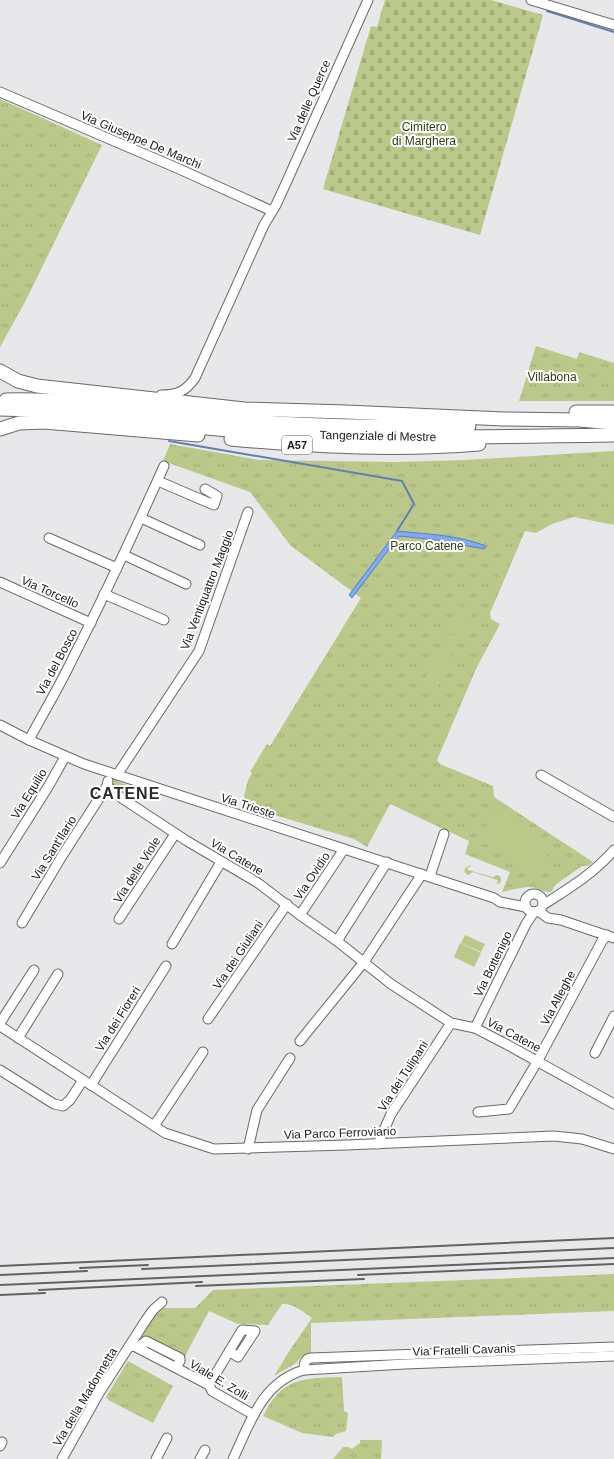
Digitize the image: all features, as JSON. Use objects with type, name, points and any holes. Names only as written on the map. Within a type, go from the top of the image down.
[{"type":"highway","name":"A57","points":[[0,371],[10,378],[27,384],[111,395],[244,409],[504,419],[579,420],[614,423]]},
{"type":"highway","name":"Tangenziale di Mestre","points":[[0,401],[33,399],[80,402],[239,425],[355,426],[614,423]]},
{"type":"highway","name":"Tangenziale di Mestre","points":[[0,408],[62,411],[239,425],[346,436],[423,437],[614,435]]},
{"type":"highway","name":"A57","points":[[346,412],[614,412]]},
{"type":"highway","name":"A57","points":[[0,429],[19,423],[51,422],[291,444],[349,447],[452,446],[595,435]]},
{"type":"street","name":"Via delle Querce","points":[[111,395],[169,395],[178,393],[189,386],[197,374],[255,242],[287,181],[368,0]]},
{"type":"street","points":[[532,0],[563,4],[614,25]]},
{"type":"street","name":"Via Giuseppe De Marchi","points":[[0,92],[177,168],[272,211]]},
{"type":"street","name":"Via del Bosco","points":[[29,740],[66,673],[91,623],[124,555],[164,466]]},
{"type":"street","points":[[158,481],[214,505],[217,496],[204,489]]},
{"type":"street","name":"Via Ventiquattro Maggio","points":[[114,774],[199,651],[248,512]]},
{"type":"street","points":[[141,518],[200,545]]},
{"type":"street","points":[[49,538],[117,568]]},
{"type":"street","points":[[124,555],[186,584]]},
{"type":"street","name":"Via Torcello","points":[[0,582],[91,623]]},
{"type":"street","points":[[104,594],[164,620]]},
{"type":"street","name":"Via Trieste","points":[[0,725],[29,740],[84,764],[494,898],[500,897],[536,905]]},
{"type":"street","name":"Via Equilio","points":[[0,863],[66,757]]},
{"type":"street","points":[[107,786],[114,774]]},
{"type":"street","points":[[541,775],[614,818]]},
{"type":"street","name":"Via Catene","points":[[107,786],[123,799],[176,834],[258,883],[337,941],[391,984],[451,1023],[475,1028],[614,1104]]},
{"type":"street","name":"Via Sant'Ilario","points":[[22,924],[62,856],[107,786]]},
{"type":"street","name":"Via delle Viole","points":[[119,919],[176,834]]},
{"type":"street","points":[[300,1041],[364,962],[426,875],[444,834]]},
{"type":"street","name":"Via Ovidio","points":[[300,915],[344,849]]},
{"type":"street","points":[[536,905],[553,898],[585,878],[602,864],[614,850]]},
{"type":"street","points":[[172,944],[221,862]]},
{"type":"street","points":[[337,941],[386,862]]},
{"type":"street","name":"Via dei Giuliani","points":[[208,1019],[287,904]]},
{"type":"street","points":[[536,905],[560,920],[610,936]]},
{"type":"street","name":"Via Bottenigo","points":[[475,1028],[536,905]]},
{"type":"street","name":"Via Alleghe","points":[[478,1112],[509,1109],[537,1062],[604,939],[610,936]]},
{"type":"street","name":"Via dei Fioreri","points":[[91,1085],[166,966]]},
{"type":"street","name":"Via Parco Ferroviario","points":[[34,970],[0,1025],[165,1133],[214,1149],[248,1149],[554,1136],[582,1139],[614,1149]]},
{"type":"street","points":[[18,1038],[58,974]]},
{"type":"street","points":[[595,1052],[614,1016]]},
{"type":"street","name":"Via dei Tulipani","points":[[378,1144],[392,1114],[451,1023]]},
{"type":"street","points":[[154,1126],[203,1052]]},
{"type":"street","points":[[248,1149],[257,1110],[290,1058]]},
{"type":"street","points":[[0,1070],[54,1104],[63,1106],[70,1100],[83,1080]]},
{"type":"street","name":"Via della Madonnetta","points":[[62,1459],[99,1393],[153,1310],[162,1302]]},
{"type":"street","name":"Viale E. Zolli","points":[[129,1347],[134,1346],[173,1366],[209,1386],[212,1391],[254,1415]]},
{"type":"street","name":"Via Fratelli Cavanis","points":[[304,1370],[304,1364],[307,1359],[311,1358],[614,1347]]},
{"type":"street","points":[[209,1386],[229,1351]]},
{"type":"street","name":"Via Fratelli Cavanis","points":[[233,1459],[254,1415],[265,1397],[275,1386],[292,1374],[304,1370],[614,1356]]},
{"type":"street","points":[[314,1369],[315,1362],[322,1358]]},
{"type":"street","points":[[156,1459],[167,1438]]},
{"type":"street","points":[[200,1459],[205,1450]]},
{"type":"green space","name":"Cimitero di Marghera","points":[[385,0],[491,0],[543,15],[480,235],[323,189],[371,26],[377,27]]},
{"type":"green space","points":[[0,99],[102,145],[26,300],[0,347]]},
{"type":"green space","name":"Villabona","points":[[536,346],[577,359],[579,352],[614,363],[614,401],[519,401]]},
{"type":"green space","name":"Parco Catene","points":[[170,444],[259,460],[397,462],[465,460],[614,451],[614,525],[574,517],[552,524],[536,533],[525,531],[490,613],[491,619],[500,624],[476,669],[437,760],[440,764],[493,786],[494,797],[593,862],[588,866],[582,866],[555,885],[550,892],[531,887],[502,892],[510,872],[465,854],[469,841],[390,804],[367,847],[354,839],[242,805],[248,780],[252,773],[250,772],[267,744],[270,746],[361,598],[291,546],[250,492],[163,461]]},
{"type":"green space","points":[[509,552],[513,554],[503,577],[499,576]]},
{"type":"green space","points":[[498,578],[502,579],[492,603],[488,601]]},
{"type":"green space","points":[[459,605],[473,611],[461,637],[447,630]]},
{"type":"green space","points":[[447,633],[459,639],[449,660],[437,655]]},
{"type":"green space","points":[[435,657],[449,663],[437,689],[423,683]]},
{"type":"green space","points":[[113,779],[133,788],[126,798],[122,796],[127,793],[120,789],[115,791],[110,783]]},
{"type":"green space","points":[[495,812],[552,845],[537,873],[479,840]]},
{"type":"green space","points":[[470,865],[471,866],[467,868],[468,870],[493,877],[498,875],[501,878],[501,882],[499,884],[495,884],[498,883],[497,880],[473,872],[467,875],[465,873],[465,868]]},
{"type":"green space","points":[[465,935],[485,944],[481,952],[461,943]]},
{"type":"green space","points":[[460,943],[481,953],[474,967],[454,957]]},
{"type":"green space","points":[[614,1274],[614,1311],[311,1323],[311,1353],[303,1355],[296,1363],[274,1376],[312,1318],[298,1308],[290,1305],[282,1304],[268,1325],[238,1324],[209,1311],[185,1356],[146,1337],[137,1343],[136,1340],[161,1305],[165,1308],[195,1308],[213,1290]]},
{"type":"green space","points":[[128,1361],[173,1386],[153,1423],[108,1400],[106,1397]]},
{"type":"green space","points":[[342,1377],[344,1411],[348,1413],[346,1431],[336,1434],[333,1437],[302,1433],[263,1416],[270,1403],[278,1394],[295,1382],[305,1379]]},
{"type":"green space","points":[[360,1440],[382,1440],[381,1459],[333,1459],[343,1447],[352,1449],[360,1443]]},
{"type":"water","points":[[397,531],[453,537],[486,546],[484,549],[436,540],[399,536],[352,598],[349,595]]},
{"type":"waterway","points":[[547,11],[614,32]]},
{"type":"waterway","points":[[169,441],[402,481],[414,504],[397,531]]},
{"type":"railway","points":[[0,1266],[614,1238]]},
{"type":"railway","points":[[142,1269],[614,1248]]},
{"type":"railway","points":[[0,1285],[614,1258]]},
{"type":"railway","points":[[358,1275],[614,1264]]},
{"type":"railway","points":[[80,1268],[148,1265]]},
{"type":"railway","points":[[0,1275],[87,1271]]},
{"type":"railway","points":[[196,1286],[364,1279]]},
{"type":"railway","points":[[39,1290],[202,1282]]},
{"type":"railway","points":[[0,1295],[45,1293]]},
{"type":"district","name":"CATENE","points":[[125,793]]}]
